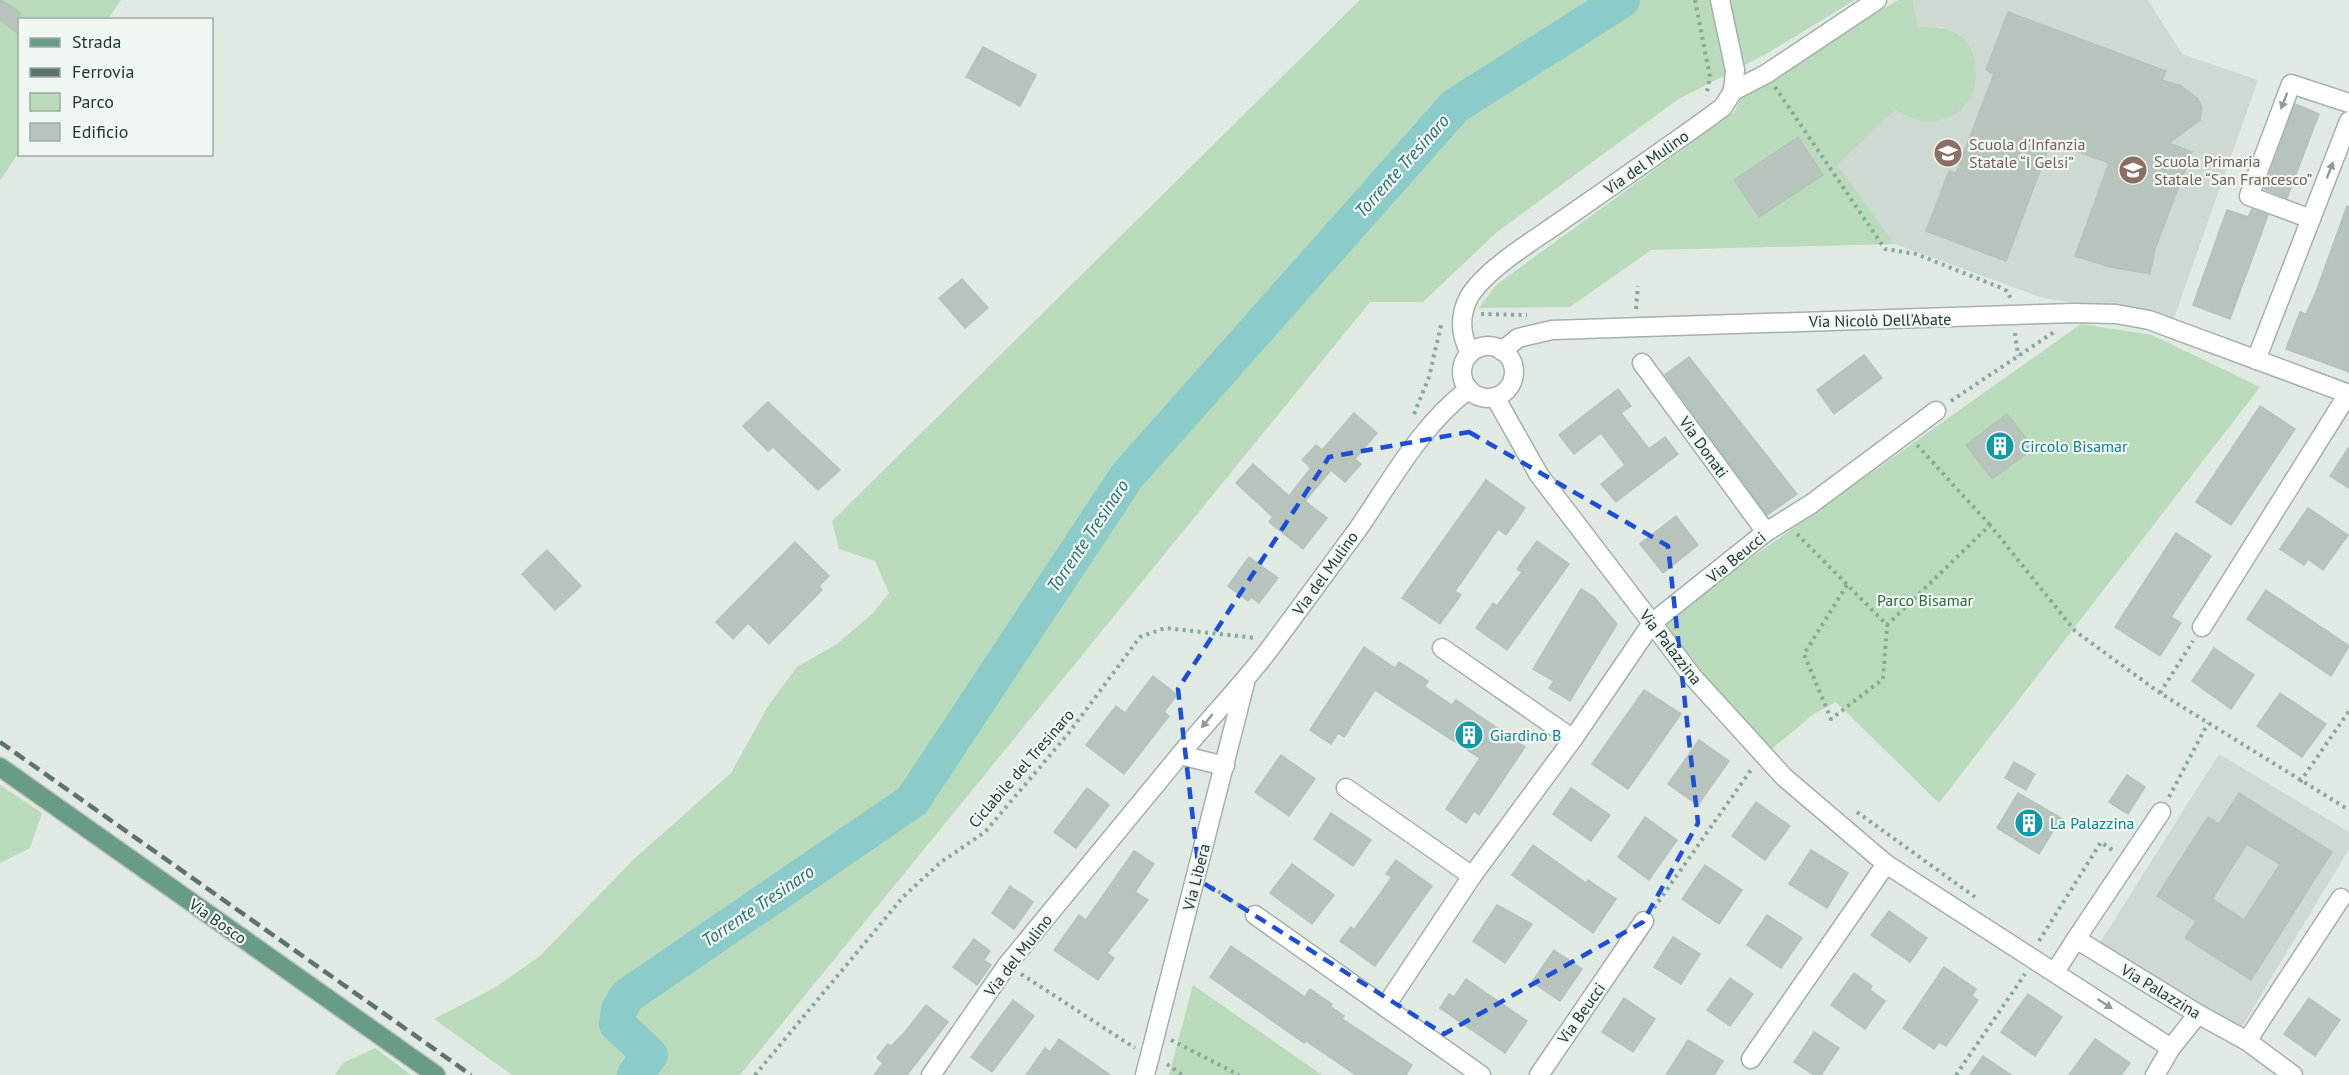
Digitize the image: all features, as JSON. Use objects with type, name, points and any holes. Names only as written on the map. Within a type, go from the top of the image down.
[{"type":"main road","name":"Via Bosco","points":[[0,767],[436,1075]]},
{"type":"street","points":[[1720,0],[1732,49],[1735,70],[1733,91]]},
{"type":"street","name":"Via del Mulino","points":[[1464,311],[1470,295],[1485,279],[1523,248],[1704,121],[1723,106],[1733,91],[1766,74],[1877,0]]},
{"type":"street","points":[[2311,219],[2249,196],[2291,84],[2349,103]]},
{"type":"street","points":[[2256,360],[2349,121]]},
{"type":"street","points":[[1464,311],[1462,331],[1470,353]]},
{"type":"street","name":"Via Nicolò Dell'Abate","points":[[1502,351],[1518,338],[1552,330],[2074,313],[2116,314],[2149,320],[2349,394],[2202,627]]},
{"type":"street","points":[[1482,347],[1502,351],[1508,357],[1514,372],[1508,388],[1495,397],[1483,398],[1469,390],[1464,383],[1462,367],[1470,353],[1482,347]]},
{"type":"street","name":"Via Donati","points":[[1642,363],[1766,532]]},
{"type":"street","name":"Via del Mulino","points":[[931,1075],[1008,965],[1212,715],[1247,679],[1406,458],[1449,405],[1469,390]]},
{"type":"street","name":"Via Palazzina","points":[[1495,397],[1539,475],[1692,676],[1762,754],[1810,802],[1886,864],[2171,1048]]},
{"type":"street","name":"Via Beucci","points":[[1385,1006],[1472,876],[1573,739],[1652,623],[1766,532],[1811,504],[1936,411]]},
{"type":"street","points":[[1442,648],[1573,739]]},
{"type":"street","name":"Via Libera","points":[[1145,1075],[1247,679]]},
{"type":"street","points":[[1180,755],[1225,766]]},
{"type":"street","points":[[1346,788],[1472,876]]},
{"type":"street","points":[[2055,972],[2161,812]]},
{"type":"street","points":[[1751,1059],[1886,864]]},
{"type":"street","points":[[2247,1041],[2341,898]]},
{"type":"street","points":[[1254,915],[1481,1075]]},
{"type":"street","name":"Via Beucci","points":[[1539,1075],[1644,921]]},
{"type":"street","name":"Via Palazzina","points":[[2076,939],[2198,1014],[2247,1041],[2293,1075]]},
{"type":"street","points":[[2155,1075],[2171,1048],[2198,1014]]},
{"type":"path","points":[[1695,0],[1708,56]]},
{"type":"path","points":[[1766,74],[1885,249],[1916,254],[2007,291],[2011,295],[2018,356]]},
{"type":"path","points":[[1464,311],[1489,316],[1528,315]]},
{"type":"path","points":[[1936,411],[2064,326],[2074,313]]},
{"type":"path","points":[[1907,434],[1990,525],[2075,631],[2160,693],[2300,782],[2349,810]]},
{"type":"path","points":[[1784,521],[1887,625]]},
{"type":"path","points":[[1847,585],[1804,654],[1831,719],[1883,679],[1887,625],[1990,525]]},
{"type":"path","points":[[2160,693],[2202,627]]},
{"type":"path","name":"Ciclabile del Tresinaro","points":[[755,1075],[909,891],[941,862],[985,832],[1068,734],[1140,637],[1165,628],[1260,638]]},
{"type":"path","points":[[2300,782],[2349,711]]},
{"type":"path","points":[[2161,812],[2208,723]]},
{"type":"path","points":[[1644,921],[1762,754]]},
{"type":"path","points":[[1853,809],[1916,856]]},
{"type":"path","points":[[2039,941],[2101,842],[2128,862]]},
{"type":"path","points":[[1196,876],[1254,915]]},
{"type":"path","points":[[1956,1075],[2036,960]]},
{"type":"path","points":[[1008,965],[1137,1049]]},
{"type":"path","points":[[1169,1039],[1239,1075]]},
{"type":"path","points":[[1164,1062],[1182,1075]]},
{"type":"highlighted area","points":[[1469,432],[1668,546],[1698,823],[1643,922],[1444,1034],[1200,881],[1178,689],[1329,457]]},
{"type":"shaded area","name":"Scuola Primaria Statale “San Francesco”","points":[[1913,0],[2148,0],[2182,54],[2258,80],[2174,318],[2043,298],[1895,244],[1836,165],[1895,110],[1911,118],[1928,122],[1944,119],[1964,108],[1970,96],[1976,68],[1942,27],[1918,27]]},
{"type":"shaded area","points":[[2219,754],[2349,832],[2349,849],[2238,1033],[2096,949]]},
{"type":"green space","points":[[0,0],[121,0],[109,18],[18,18],[18,154],[0,181]]},
{"type":"green space","points":[[1360,0],[1855,0],[1766,54],[1677,100],[1497,232],[1423,302],[1370,302],[740,1075],[512,1075],[434,1019],[496,987],[540,956],[634,859],[731,773],[768,706],[797,667],[837,644],[873,613],[889,593],[875,561],[839,549],[832,521]]},
{"type":"green space","points":[[1898,0],[1913,0],[1918,27],[1944,29],[1954,32],[1966,41],[1971,49],[1976,69],[1970,99],[1957,113],[1944,119],[1926,122],[1895,110],[1837,165],[1895,244],[1651,250],[1570,307],[1479,308],[1496,285],[1734,112],[1743,95]]},
{"type":"green space","name":"Parco Bisamar","points":[[2081,324],[2152,335],[2260,387],[1939,803],[1836,702],[1814,714],[1768,752],[1658,624]]},
{"type":"green space","points":[[0,785],[42,813],[30,848],[0,863]]},
{"type":"green space","points":[[1193,985],[1322,1075],[1169,1075]]},
{"type":"green space","points":[[375,1048],[411,1075],[335,1075],[343,1063]]},
{"type":"building","points":[[0,0],[20,12],[18,34],[0,20]]},
{"type":"building","points":[[2008,12],[2166,71],[2162,80],[2181,86],[2198,99],[2202,108],[2200,120],[2169,143],[2192,152],[2155,249],[2150,274],[2110,267],[2075,256],[2109,163],[2051,142],[2006,261],[1926,231],[1949,171],[1956,173],[1994,74],[1986,70]]},
{"type":"building","points":[[983,47],[1036,75],[1020,106],[966,77]]},
{"type":"building","points":[[2295,104],[2319,114],[2287,198],[2264,189]]},
{"type":"building","points":[[1798,137],[1823,175],[1759,217],[1734,180]]},
{"type":"building","points":[[2347,206],[2349,207],[2349,372],[2286,349],[2300,312],[2306,314],[2316,292]]},
{"type":"building","points":[[2252,209],[2268,215],[2230,319],[2193,305],[2227,210],[2248,217]]},
{"type":"building","points":[[962,279],[988,308],[965,328],[939,298]]},
{"type":"building","points":[[1864,355],[1882,378],[1834,414],[1817,390]]},
{"type":"building","points":[[1689,357],[1797,494],[1767,515],[1665,375]]},
{"type":"building","points":[[1618,389],[1631,406],[1621,413],[1649,449],[1665,437],[1678,454],[1616,502],[1601,484],[1625,465],[1601,433],[1574,454],[1559,435]]},
{"type":"building","points":[[768,402],[840,470],[818,490],[773,447],[768,451],[743,426]]},
{"type":"building","points":[[2260,406],[2295,429],[2231,525],[2196,502]]},
{"type":"building","points":[[1354,413],[1377,433],[1355,459],[1361,464],[1345,482],[1331,470],[1305,501],[1327,518],[1303,549],[1269,522],[1273,517],[1236,483],[1253,464],[1289,496],[1311,468],[1302,460],[1316,445],[1322,450]]},
{"type":"building","name":"Circolo Bisamar","points":[[2007,414],[2034,448],[1992,479],[1966,445]]},
{"type":"building","points":[[2349,447],[2349,488],[2330,476]]},
{"type":"building","points":[[1486,480],[1525,508],[1506,535],[1498,529],[1455,591],[1461,595],[1440,624],[1402,598]]},
{"type":"building","points":[[2308,508],[2348,535],[2323,570],[2308,559],[2304,565],[2280,549]]},
{"type":"building","points":[[1676,516],[1698,545],[1663,573],[1640,544]]},
{"type":"building","points":[[2176,533],[2211,556],[2171,617],[2181,623],[2160,656],[2115,627]]},
{"type":"building","points":[[1537,541],[1569,564],[1507,650],[1476,628],[1493,603],[1497,606],[1522,572],[1517,569]]},
{"type":"building","points":[[795,542],[829,576],[819,586],[822,590],[769,644],[748,623],[733,639],[716,622]]},
{"type":"building","points":[[547,550],[581,586],[555,610],[522,574]]},
{"type":"building","points":[[1249,557],[1278,578],[1259,603],[1251,597],[1248,601],[1228,586]]},
{"type":"building","points":[[1581,589],[1594,597],[1617,624],[1570,701],[1549,688],[1554,681],[1533,669]]},
{"type":"building","points":[[2266,590],[2349,646],[2331,676],[2247,619]]},
{"type":"building","name":"Giardino B","points":[[1364,647],[1395,668],[1399,662],[1428,681],[1425,687],[1452,705],[1456,700],[1525,747],[1479,815],[1474,811],[1466,823],[1446,809],[1480,758],[1375,690],[1344,737],[1338,733],[1331,744],[1310,730]]},
{"type":"building","points":[[2214,648],[2254,675],[2231,709],[2192,681]]},
{"type":"building","points":[[1153,676],[1177,695],[1164,712],[1169,716],[1124,774],[1086,745],[1116,706],[1125,713]]},
{"type":"building","points":[[1644,690],[1681,714],[1628,789],[1592,764]]},
{"type":"building","points":[[2280,693],[2326,724],[2302,757],[2257,726]]},
{"type":"building","points":[[1699,740],[1729,761],[1698,805],[1668,784]]},
{"type":"building","points":[[1281,755],[1315,779],[1289,816],[1255,792]]},
{"type":"building","points":[[2014,762],[2035,774],[2026,790],[2005,778]]},
{"type":"building","points":[[2127,775],[2145,787],[2128,814],[2109,802]]},
{"type":"building","points":[[1087,788],[1109,805],[1076,848],[1054,832]]},
{"type":"building","points":[[1571,788],[1610,815],[1591,841],[1553,814]]},
{"type":"building","name":"La Palazzina","points":[[2018,793],[2061,818],[2039,854],[1997,828]]},
{"type":"building","points":[[2239,793],[2332,852],[2251,980],[2185,938],[2196,921],[2157,896],[2208,817],[2219,824]],"holes":[[[2247,844],[2280,864],[2244,920],[2212,899]]]},
{"type":"building","points":[[1756,802],[1790,826],[1765,860],[1732,836]]},
{"type":"building","points":[[1331,813],[1371,840],[1353,866],[1314,839]]},
{"type":"building","points":[[1645,817],[1677,840],[1649,880],[1618,857]]},
{"type":"building","points":[[1533,845],[1586,883],[1588,880],[1616,899],[1593,933],[1512,875]]},
{"type":"building","points":[[1811,850],[1848,873],[1827,908],[1789,884]]},
{"type":"building","points":[[1134,851],[1154,864],[1135,892],[1148,900],[1107,953],[1114,958],[1098,980],[1054,950],[1079,915],[1086,920]]},
{"type":"building","points":[[1396,860],[1432,886],[1375,966],[1340,941],[1351,927],[1354,930],[1392,877],[1386,874]]},
{"type":"building","points":[[1292,864],[1334,895],[1312,924],[1270,893]]},
{"type":"building","points":[[1705,865],[1742,890],[1719,924],[1682,899]]},
{"type":"building","points":[[1010,886],[1033,902],[1014,929],[992,913]]},
{"type":"building","points":[[1497,905],[1532,924],[1505,963],[1473,941]]},
{"type":"building","points":[[1889,911],[1927,938],[1910,962],[1871,935]]},
{"type":"building","points":[[1767,915],[1802,938],[1781,968],[1747,945]]},
{"type":"building","points":[[1673,937],[1700,954],[1681,984],[1654,967]]},
{"type":"building","points":[[974,939],[990,951],[984,960],[991,965],[977,985],[953,967]]},
{"type":"building","points":[[1231,946],[1305,997],[1310,989],[1332,1004],[1330,1006],[1344,1016],[1342,1019],[1412,1065],[1406,1075],[1356,1075],[1306,1041],[1304,1043],[1210,977]]},
{"type":"building","points":[[1554,950],[1582,969],[1560,1001],[1532,982]]},
{"type":"building","points":[[1944,967],[1976,989],[1972,996],[1978,1000],[1946,1046],[1939,1042],[1934,1049],[1903,1028]]},
{"type":"building","points":[[1854,973],[1872,986],[1870,990],[1885,1001],[1865,1029],[1831,1005]]},
{"type":"building","points":[[1730,978],[1753,994],[1730,1026],[1707,1010]]},
{"type":"building","points":[[1466,979],[1527,1021],[1505,1053],[1440,1008],[1449,994],[1454,997]]},
{"type":"building","points":[[2028,994],[2062,1017],[2035,1056],[2001,1032]]},
{"type":"building","points":[[1624,998],[1655,1019],[1633,1052],[1602,1032]]},
{"type":"building","points":[[2309,998],[2340,1020],[2315,1056],[2284,1034]]},
{"type":"building","points":[[1013,1000],[1034,1016],[992,1072],[971,1057]]},
{"type":"building","points":[[926,1005],[948,1022],[907,1075],[874,1075],[883,1063],[877,1058],[888,1044],[891,1046],[905,1032]]},
{"type":"building","points":[[1814,1032],[1839,1048],[1821,1075],[1814,1075],[1794,1062]]},
{"type":"building","points":[[1059,1039],[1110,1075],[1026,1075],[1045,1048],[1050,1052]]},
{"type":"building","points":[[2095,1039],[2130,1063],[2121,1075],[2069,1075]]},
{"type":"building","points":[[1688,1040],[1723,1061],[1714,1075],[1666,1075]]},
{"type":"building","points":[[1983,1056],[2011,1075],[1970,1075]]},
{"type":"waterway","name":"Torrente Tresinaro","points":[[635,1075],[650,1055],[617,1024],[619,1010],[627,996],[912,801],[1127,476],[1455,106],[1622,0]]},
{"type":"railway","points":[[0,742],[471,1075]]},
{"type":"place","name":"Scuola d'Infanzia Statale “I Gelsi”","points":[[1948,153]]},
{"type":"place","name":"Scuola Primaria Statale “San Francesco”","points":[[2133,170]]},
{"type":"place","name":"Circolo Bisamar","points":[[2000,446]]},
{"type":"place","name":"Giardino B","points":[[1469,735]]},
{"type":"place","name":"La Palazzina","points":[[2029,823]]}]
